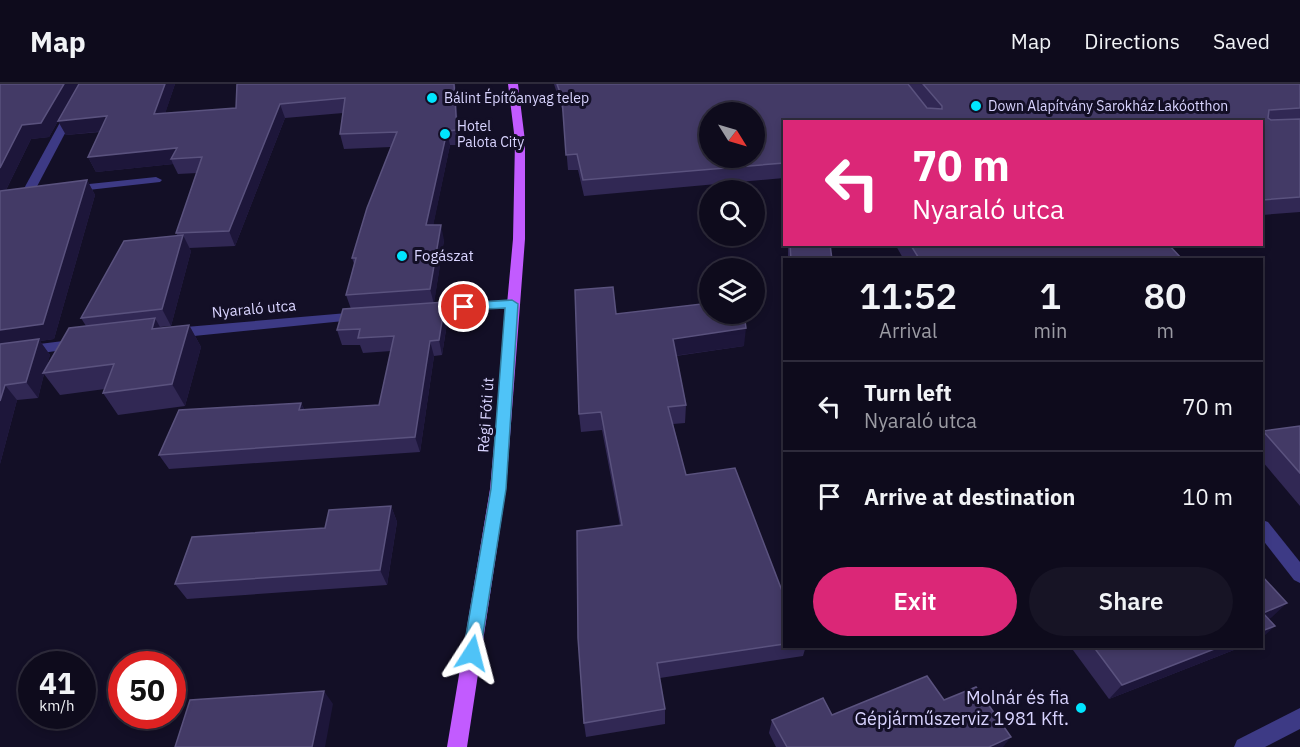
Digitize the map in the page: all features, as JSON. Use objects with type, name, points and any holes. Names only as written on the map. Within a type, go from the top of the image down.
[{"type":"main road","name":"Régi Fóti út","points":[[457,747],[498,489],[519,239],[520,152],[513,84]]},
{"type":"street","points":[[28,194],[86,84]]},
{"type":"street","points":[[62,190],[156,180]]},
{"type":"street","points":[[412,311],[512,304]]},
{"type":"street","name":"Nyaraló utca","points":[[157,334],[377,314]]},
{"type":"street","points":[[0,354],[89,342]]},
{"type":"street","points":[[1263,528],[1300,575]]},
{"type":"street","points":[[1244,747],[1300,718]]},
{"type":"building","points":[[0,84],[64,84],[41,123],[22,125],[0,168]]},
{"type":"building","points":[[79,84],[165,84],[154,114],[236,108],[237,84],[454,84],[457,130],[447,131],[426,225],[441,225],[430,289],[346,295],[356,258],[352,258],[367,208],[397,132],[340,134],[345,98],[280,104],[229,231],[176,233],[202,157],[171,159],[177,148],[88,157],[107,116],[58,121]]},
{"type":"building","points":[[557,84],[908,84],[927,108],[942,109],[942,106],[923,84],[1300,84],[1300,108],[1269,110],[1268,118],[1271,120],[1300,119],[1300,197],[1263,200],[1263,120],[783,120],[783,163],[765,165],[765,102],[699,102],[699,168],[725,168],[583,180],[577,154],[566,155],[562,98]]},
{"type":"building","points":[[87,180],[43,324],[0,330],[0,191]]},
{"type":"building","points":[[183,235],[162,309],[81,318],[124,241]]},
{"type":"building","points":[[790,246],[830,246],[832,258],[791,258]]},
{"type":"building","points":[[911,246],[1170,246],[1181,258],[919,258]]},
{"type":"building","points":[[613,287],[616,314],[699,304],[699,324],[745,324],[746,328],[673,339],[686,405],[668,407],[686,475],[735,468],[783,593],[783,644],[657,663],[665,709],[584,723],[578,638],[577,531],[622,525],[601,412],[579,414],[575,290]]},
{"type":"building","points":[[445,302],[439,340],[430,341],[415,437],[159,455],[179,410],[301,403],[299,410],[379,405],[394,336],[358,338],[360,329],[337,330],[343,309]]},
{"type":"building","points":[[155,318],[152,329],[189,325],[172,384],[103,393],[114,364],[43,373],[69,328]]},
{"type":"building","points":[[39,339],[26,382],[5,385],[0,401],[0,344]]},
{"type":"building","points":[[1300,426],[1300,473],[1263,431]]},
{"type":"building","points":[[391,506],[380,570],[175,584],[192,537],[325,528],[329,510]]},
{"type":"building","points":[[1263,577],[1287,603],[1263,613]]},
{"type":"building","points":[[1263,613],[1275,626],[1263,631]]},
{"type":"building","points":[[1094,648],[1217,648],[1122,685]]},
{"type":"building","points":[[927,676],[944,700],[976,687],[1011,737],[989,747],[787,747],[772,720],[823,698],[832,715]]},
{"type":"building","points":[[324,691],[312,747],[175,747],[181,729],[186,729],[186,713],[190,700]]},
{"type":"place","name":"Bálint Építőanyag telep","points":[[432,98]]},
{"type":"place","name":"Down Alapítvány Sarokház Lakóotthon","points":[[976,106]]},
{"type":"place","name":"Hotel Palota City","points":[[445,134]]},
{"type":"place","name":"Fogászat","points":[[402,256]]},
{"type":"place","name":"Molnár és fia Gépjárműszerviz 1981 Kft.","points":[[1081,708]]},
{"type":"route","points":[[464,307],[512,304],[498,489],[472,653]]}]
